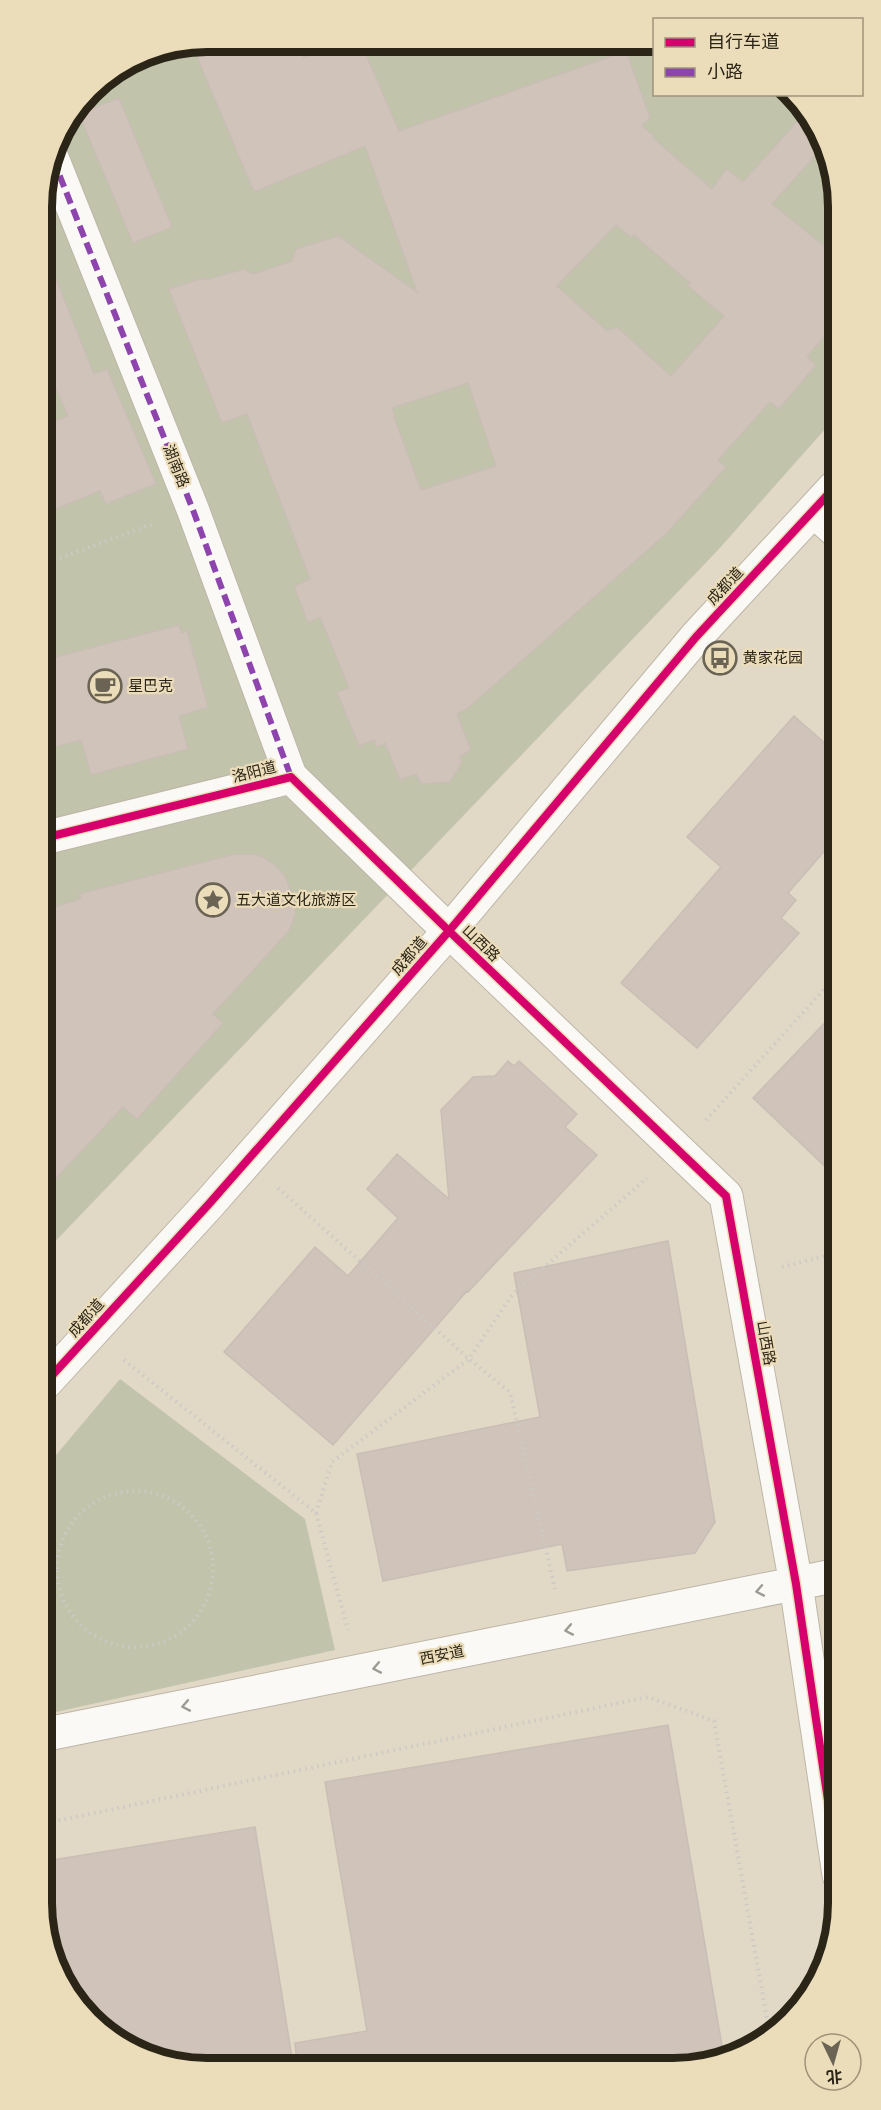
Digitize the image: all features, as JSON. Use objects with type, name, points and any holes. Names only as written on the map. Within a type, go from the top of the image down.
[{"type":"street","name":"湖南路","points":[[58,170],[193,510],[291,777]]},
{"type":"street","name":"成都道","points":[[53,1374],[247,1160],[448,931],[696,637],[828,510]]},
{"type":"street","name":"洛阳道","points":[[53,836],[291,777],[448,931]]},
{"type":"street","name":"山西路","points":[[448,931],[726,1196],[796,1584],[828,1806]]},
{"type":"street","name":"西安道","points":[[53,1733],[828,1577]]},
{"type":"path","points":[[53,561],[193,510]]},
{"type":"path","points":[[359,1671],[316,1513],[332,1462],[469,1359],[512,1295],[678,1151],[828,985]]},
{"type":"path","points":[[247,1160],[469,1359],[510,1392],[565,1630]]},
{"type":"path","points":[[741,1279],[828,1255]]},
{"type":"path","points":[[90,1333],[316,1513]]},
{"type":"path","points":[[138,1490],[162,1495],[184,1507],[201,1526],[211,1548],[214,1574],[209,1598],[196,1620],[177,1636],[152,1646],[124,1647],[99,1640],[77,1623],[62,1601],[56,1574],[59,1547],[70,1523],[90,1504],[113,1493],[138,1490]]},
{"type":"path","points":[[53,1822],[648,1697],[714,1721],[768,2025]]},
{"type":"green space","name":"五大道文化旅游区","points":[[198,53],[653,53],[653,96],[781,96],[808,130],[817,148],[827,187],[828,426],[718,550],[53,1244],[53,198],[58,168],[73,130],[98,98],[121,79],[148,64],[177,55]]},
{"type":"green space","points":[[120,1379],[305,1519],[335,1650],[53,1713],[53,1459]]},
{"type":"building","points":[[195,53],[302,53],[304,58],[317,53],[365,53],[399,131],[620,53],[627,53],[650,117],[642,126],[712,189],[726,169],[743,182],[800,119],[817,148],[818,152],[772,204],[828,249],[828,332],[807,357],[816,365],[779,409],[770,402],[718,460],[726,467],[667,533],[468,708],[457,714],[471,750],[460,756],[462,763],[450,782],[421,784],[416,774],[400,780],[385,743],[377,747],[374,740],[359,746],[337,692],[349,688],[320,617],[308,623],[294,586],[310,579],[247,414],[222,423],[169,289],[244,269],[253,274],[292,261],[296,249],[338,236],[417,292],[365,146],[254,192]],"holes":[[[616,225],[631,237],[634,235],[724,316],[671,376],[617,327],[607,331],[557,286]],[[468,383],[496,466],[421,490],[392,408]]]},
{"type":"building","points":[[119,98],[172,227],[133,243],[81,119],[87,111]]},
{"type":"building","points":[[53,271],[94,374],[107,369],[156,484],[106,504],[100,491],[53,510],[53,422],[68,416],[53,381]]},
{"type":"building","points":[[179,625],[181,633],[187,631],[208,707],[179,716],[188,749],[91,775],[81,740],[53,748],[53,658]]},
{"type":"building","points":[[794,716],[828,746],[828,847],[788,893],[796,900],[781,918],[799,933],[697,1048],[621,983],[721,867],[687,837]]},
{"type":"building","points":[[235,854],[254,854],[274,864],[285,876],[295,902],[295,915],[289,931],[213,1014],[223,1023],[137,1119],[123,1107],[53,1181],[53,907],[81,899],[79,894]]},
{"type":"building","points":[[828,1019],[828,1169],[753,1098]]},
{"type":"building","points":[[508,1061],[514,1066],[519,1061],[577,1114],[565,1127],[597,1155],[467,1291],[333,1445],[224,1352],[315,1247],[348,1276],[398,1218],[367,1189],[397,1154],[449,1199],[441,1110],[473,1077],[495,1076]]},
{"type":"building","points":[[668,1241],[715,1522],[695,1553],[567,1571],[562,1544],[383,1581],[357,1454],[540,1417],[514,1273]]},
{"type":"building","points":[[668,1725],[723,2049],[673,2058],[296,2058],[295,2043],[367,2031],[325,1782]]},
{"type":"building","points":[[255,1827],[292,2058],[208,2058],[177,2055],[139,2041],[105,2019],[85,1997],[64,1962],[54,1923],[53,1860]]},
{"type":"marked path","points":[[58,170],[193,510],[291,777]]},
{"type":"cycle path","points":[[53,1374],[208,1205],[449,931],[696,637],[828,494]]},
{"type":"cycle path","points":[[53,836],[291,777],[726,1196],[796,1584],[828,1801]]},
{"type":"place","name":"黄家花园","points":[[720,658]]},
{"type":"place","name":"星巴克","points":[[105,686]]},
{"type":"place","name":"五大道文化旅游区","points":[[213,900]]}]
